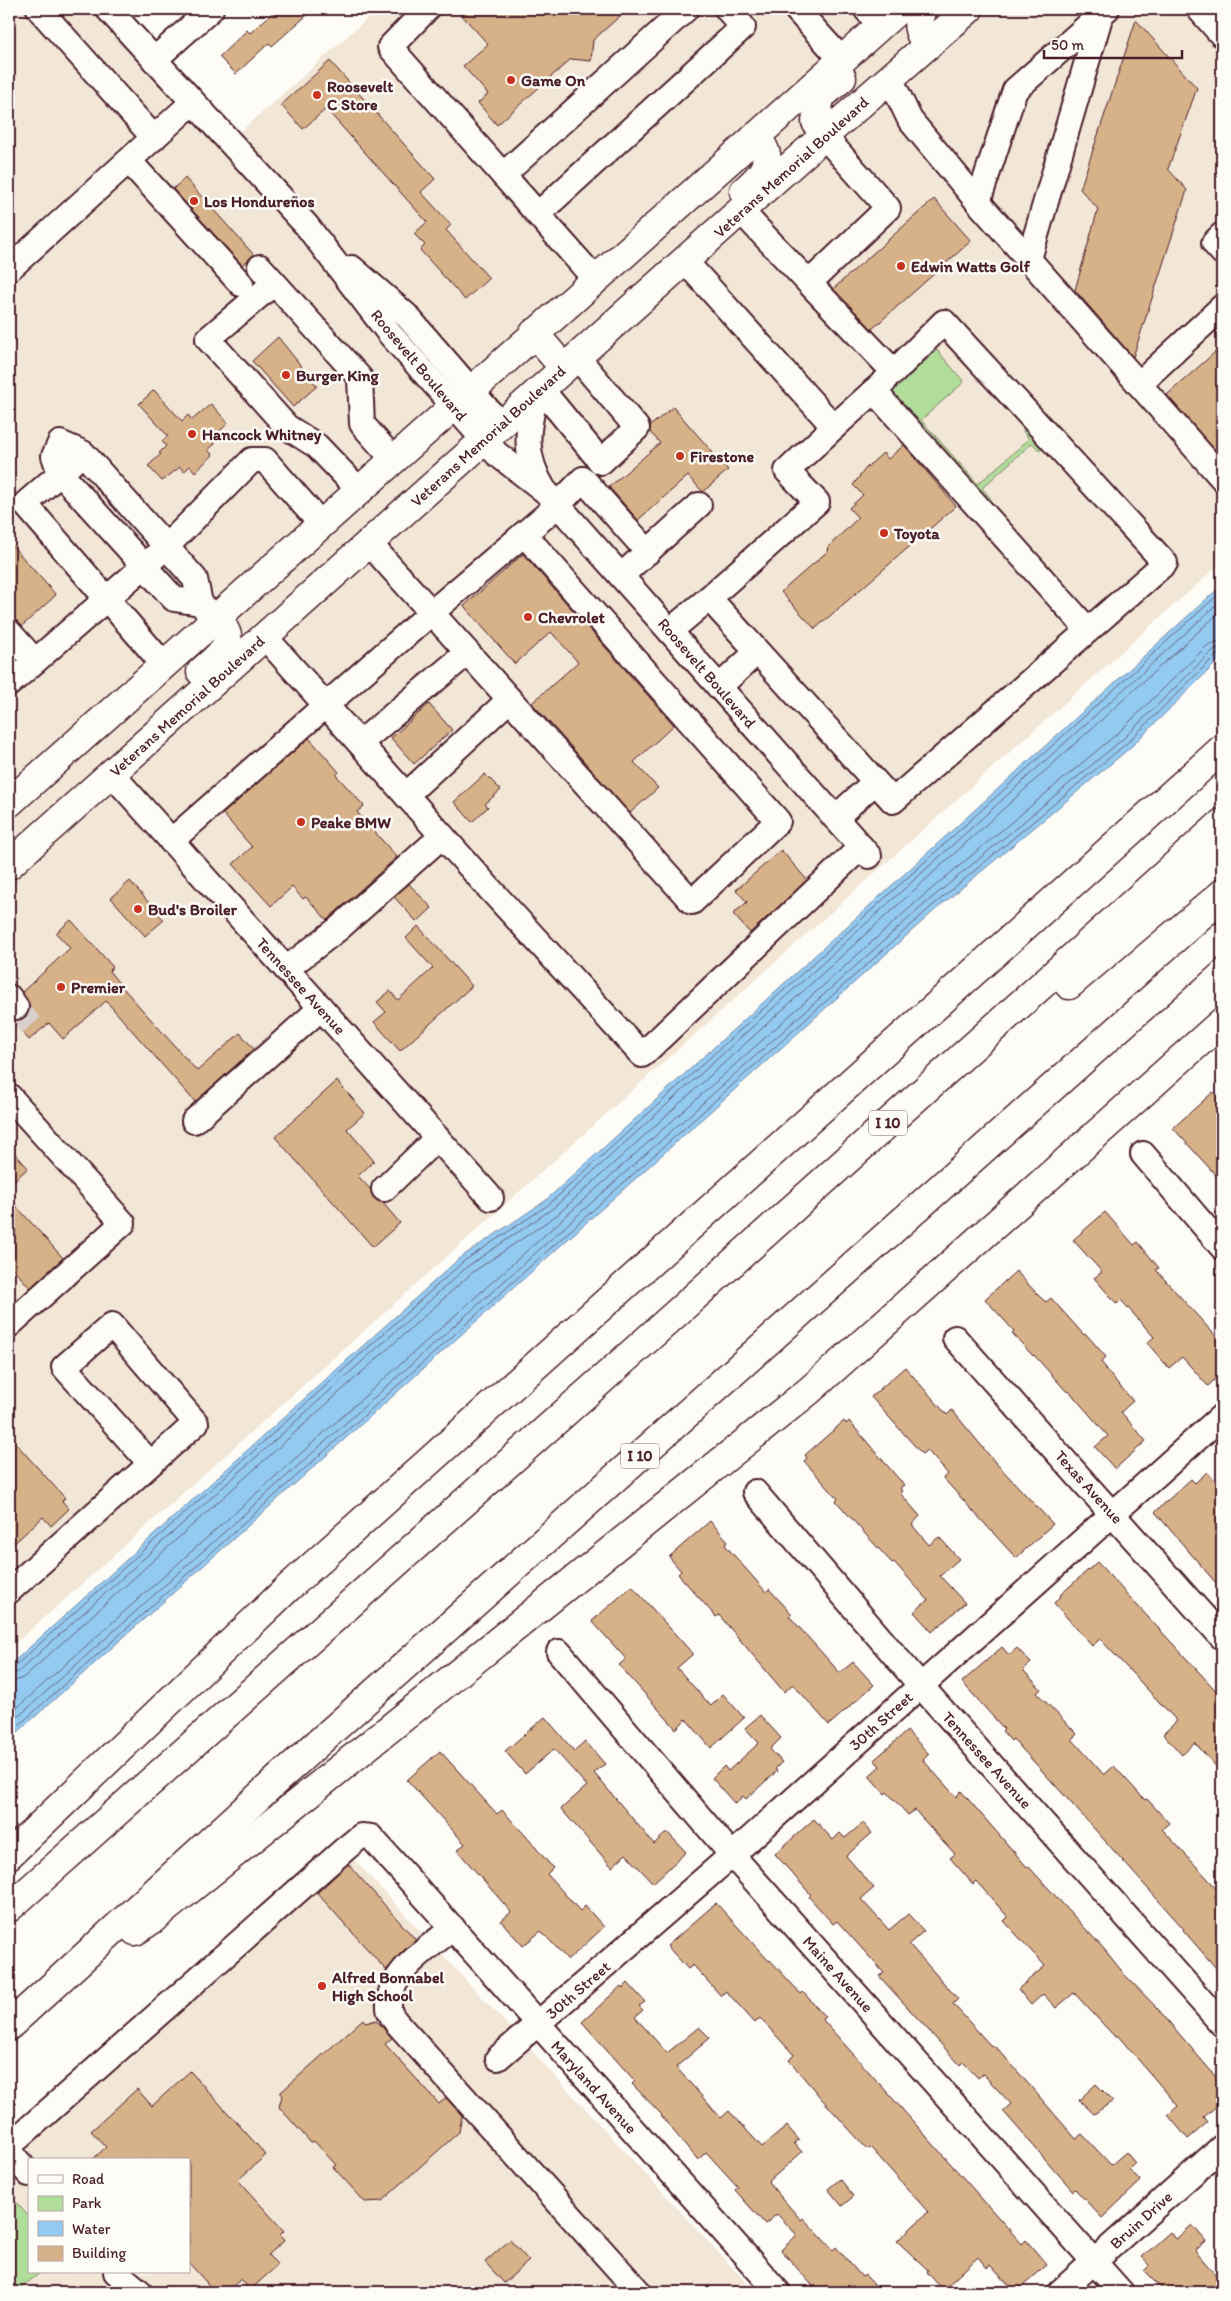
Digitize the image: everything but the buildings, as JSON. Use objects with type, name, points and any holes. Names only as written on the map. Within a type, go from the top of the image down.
[{"type":"main road","points":[[920,9],[917,30],[928,45]]},
{"type":"main road","points":[[824,136],[816,122],[820,97],[920,9]]},
{"type":"main road","name":"Veterans Memorial Boulevard","points":[[9,865],[824,136],[969,9]]},
{"type":"main road","points":[[9,803],[164,665],[208,611],[320,524],[359,490],[842,60],[882,14]]},
{"type":"main road","points":[[621,318],[623,305],[629,292],[760,177],[766,165],[766,154],[764,146],[755,137]]},
{"type":"main road","points":[[534,333],[571,363]]},
{"type":"main road","points":[[86,796],[87,780],[96,765],[224,651],[228,642],[227,632],[208,611]]},
{"type":"main road","points":[[9,1855],[288,1588],[1222,750]]},
{"type":"main road","name":"I 10","points":[[9,1908],[651,1336],[1222,823]]},
{"type":"main road","points":[[651,1336],[1222,855]]},
{"type":"main road","name":"I 10","points":[[9,2026],[287,1770],[1222,936]]},
{"type":"main road","points":[[61,1979],[153,1919],[810,1390],[1222,1022]]},
{"type":"street","points":[[39,9],[154,138]]},
{"type":"street","name":"Roosevelt Boulevard","points":[[108,9],[306,226],[406,316],[461,398],[492,433],[512,467],[551,498]]},
{"type":"street","points":[[154,60],[211,9]]},
{"type":"street","points":[[427,9],[390,47],[595,279]]},
{"type":"street","points":[[503,175],[686,9]]},
{"type":"street","points":[[538,214],[743,27],[727,9]]},
{"type":"street","points":[[796,9],[842,60]]},
{"type":"street","points":[[1199,9],[1222,35]]},
{"type":"street","points":[[978,202],[1015,90],[1104,11]]},
{"type":"street","points":[[1029,259],[1104,11]]},
{"type":"street","points":[[890,78],[910,120],[978,202],[1222,478]]},
{"type":"street","points":[[9,269],[192,103]]},
{"type":"street","points":[[809,283],[888,208],[824,136]]},
{"type":"street","points":[[129,161],[241,284]]},
{"type":"street","points":[[741,211],[894,372]]},
{"type":"street","points":[[1222,235],[1214,243],[1222,252]]},
{"type":"street","points":[[685,260],[834,427]]},
{"type":"street","points":[[359,490],[317,446],[287,428],[202,332],[267,275],[360,378],[362,424],[392,459]]},
{"type":"street","points":[[1139,384],[1222,307]]},
{"type":"street","points":[[670,631],[817,502],[788,471],[894,372],[944,322],[1165,563],[893,801],[709,598]]},
{"type":"street","points":[[172,841],[431,613],[524,534],[551,498],[583,479],[637,428],[571,363]]},
{"type":"street","points":[[539,391],[601,462]]},
{"type":"street","name":"Roosevelt Boulevard","points":[[442,836],[642,1055],[865,852],[551,498],[535,474],[529,454],[527,436],[539,391]]},
{"type":"street","points":[[874,391],[1088,630]]},
{"type":"street","points":[[60,443],[83,453],[195,579],[208,611],[174,599],[60,473],[54,456],[60,443]]},
{"type":"street","points":[[9,684],[166,547],[252,460],[265,460],[320,524]]},
{"type":"street","points":[[60,473],[25,504],[164,665]]},
{"type":"street","points":[[583,479],[648,552]]},
{"type":"street","points":[[621,576],[699,505]]},
{"type":"street","points":[[369,543],[692,902],[778,821],[524,534]]},
{"type":"street","points":[[9,632],[34,661]]},
{"type":"street","points":[[265,637],[442,836],[338,929],[286,969]]},
{"type":"street","points":[[719,687],[757,652]]},
{"type":"street","points":[[360,743],[467,653]]},
{"type":"street","points":[[406,795],[509,700]]},
{"type":"street","name":"Tennessee Avenue","points":[[111,773],[491,1198]]},
{"type":"street","points":[[835,818],[875,782]]},
{"type":"street","points":[[194,1121],[321,1008]]},
{"type":"street","points":[[9,1096],[123,1223],[12,1316]]},
{"type":"street","points":[[384,1189],[437,1138]]},
{"type":"street","points":[[1143,1154],[1222,1247]]},
{"type":"street","points":[[9,1591],[196,1423],[112,1325],[64,1367],[150,1463]]},
{"type":"street","name":"Texas Avenue","points":[[955,1338],[1222,1637]]},
{"type":"street","name":"30th Street","points":[[498,2058],[732,1856],[1222,1416]]},
{"type":"street","name":"Tennessee Avenue","points":[[755,1492],[921,1686],[1222,2024]]},
{"type":"street","name":"Maine Avenue","points":[[559,1652],[732,1856],[1122,2292]]},
{"type":"street","name":"Maryland Avenue","points":[[9,2146],[360,1836],[371,1837],[778,2292]]},
{"type":"street","points":[[453,1928],[403,1970],[390,1997],[389,2010],[396,2022],[640,2292]]},
{"type":"street","name":"Bruin Drive","points":[[1060,2292],[1222,2147]]},
{"type":"street","points":[[9,2151],[28,2173]]},
{"type":"street","points":[[118,2274],[140,2292]]},
{"type":"shaded area","points":[[9,9],[89,9],[220,150],[378,9],[1222,9],[1222,562],[9,1649]]},
{"type":"shaded area","name":"Alfred Bonnabel High School","points":[[336,1840],[755,2292],[9,2292],[9,2132]]},
{"type":"green space","points":[[937,350],[964,382],[921,420],[978,484],[1029,439],[1023,431],[1027,428],[1043,448],[1040,451],[1032,443],[982,488],[991,499],[988,502],[891,393]]},
{"type":"green space","points":[[15,2201],[28,2216],[28,2274],[38,2274],[22,2287],[23,2289],[19,2292],[9,2292],[9,2207]]},
{"type":"water","points":[[1222,585],[1222,657],[1131,747],[934,911],[9,1740],[9,1666],[461,1257],[545,1201]]},
{"type":"tunnel","points":[[16,1007],[37,1033]]},
{"type":"place","name":"Game On","points":[[511,80]]},
{"type":"place","name":"Roosevelt C Store","points":[[317,95]]},
{"type":"place","name":"Los Hondureños","points":[[194,201]]},
{"type":"place","name":"Edwin Watts Golf","points":[[901,266]]},
{"type":"place","name":"Burger King","points":[[286,375]]},
{"type":"place","name":"Hancock Whitney","points":[[192,434]]},
{"type":"place","name":"Firestone","points":[[680,456]]},
{"type":"place","name":"Toyota","points":[[884,533]]},
{"type":"place","name":"Chevrolet","points":[[528,617]]},
{"type":"place","name":"Peake BMW","points":[[301,822]]},
{"type":"place","name":"Bud's Broiler","points":[[138,909]]},
{"type":"place","name":"Premier","points":[[61,987]]},
{"type":"place","name":"Alfred Bonnabel High School","points":[[322,1986]]}]
